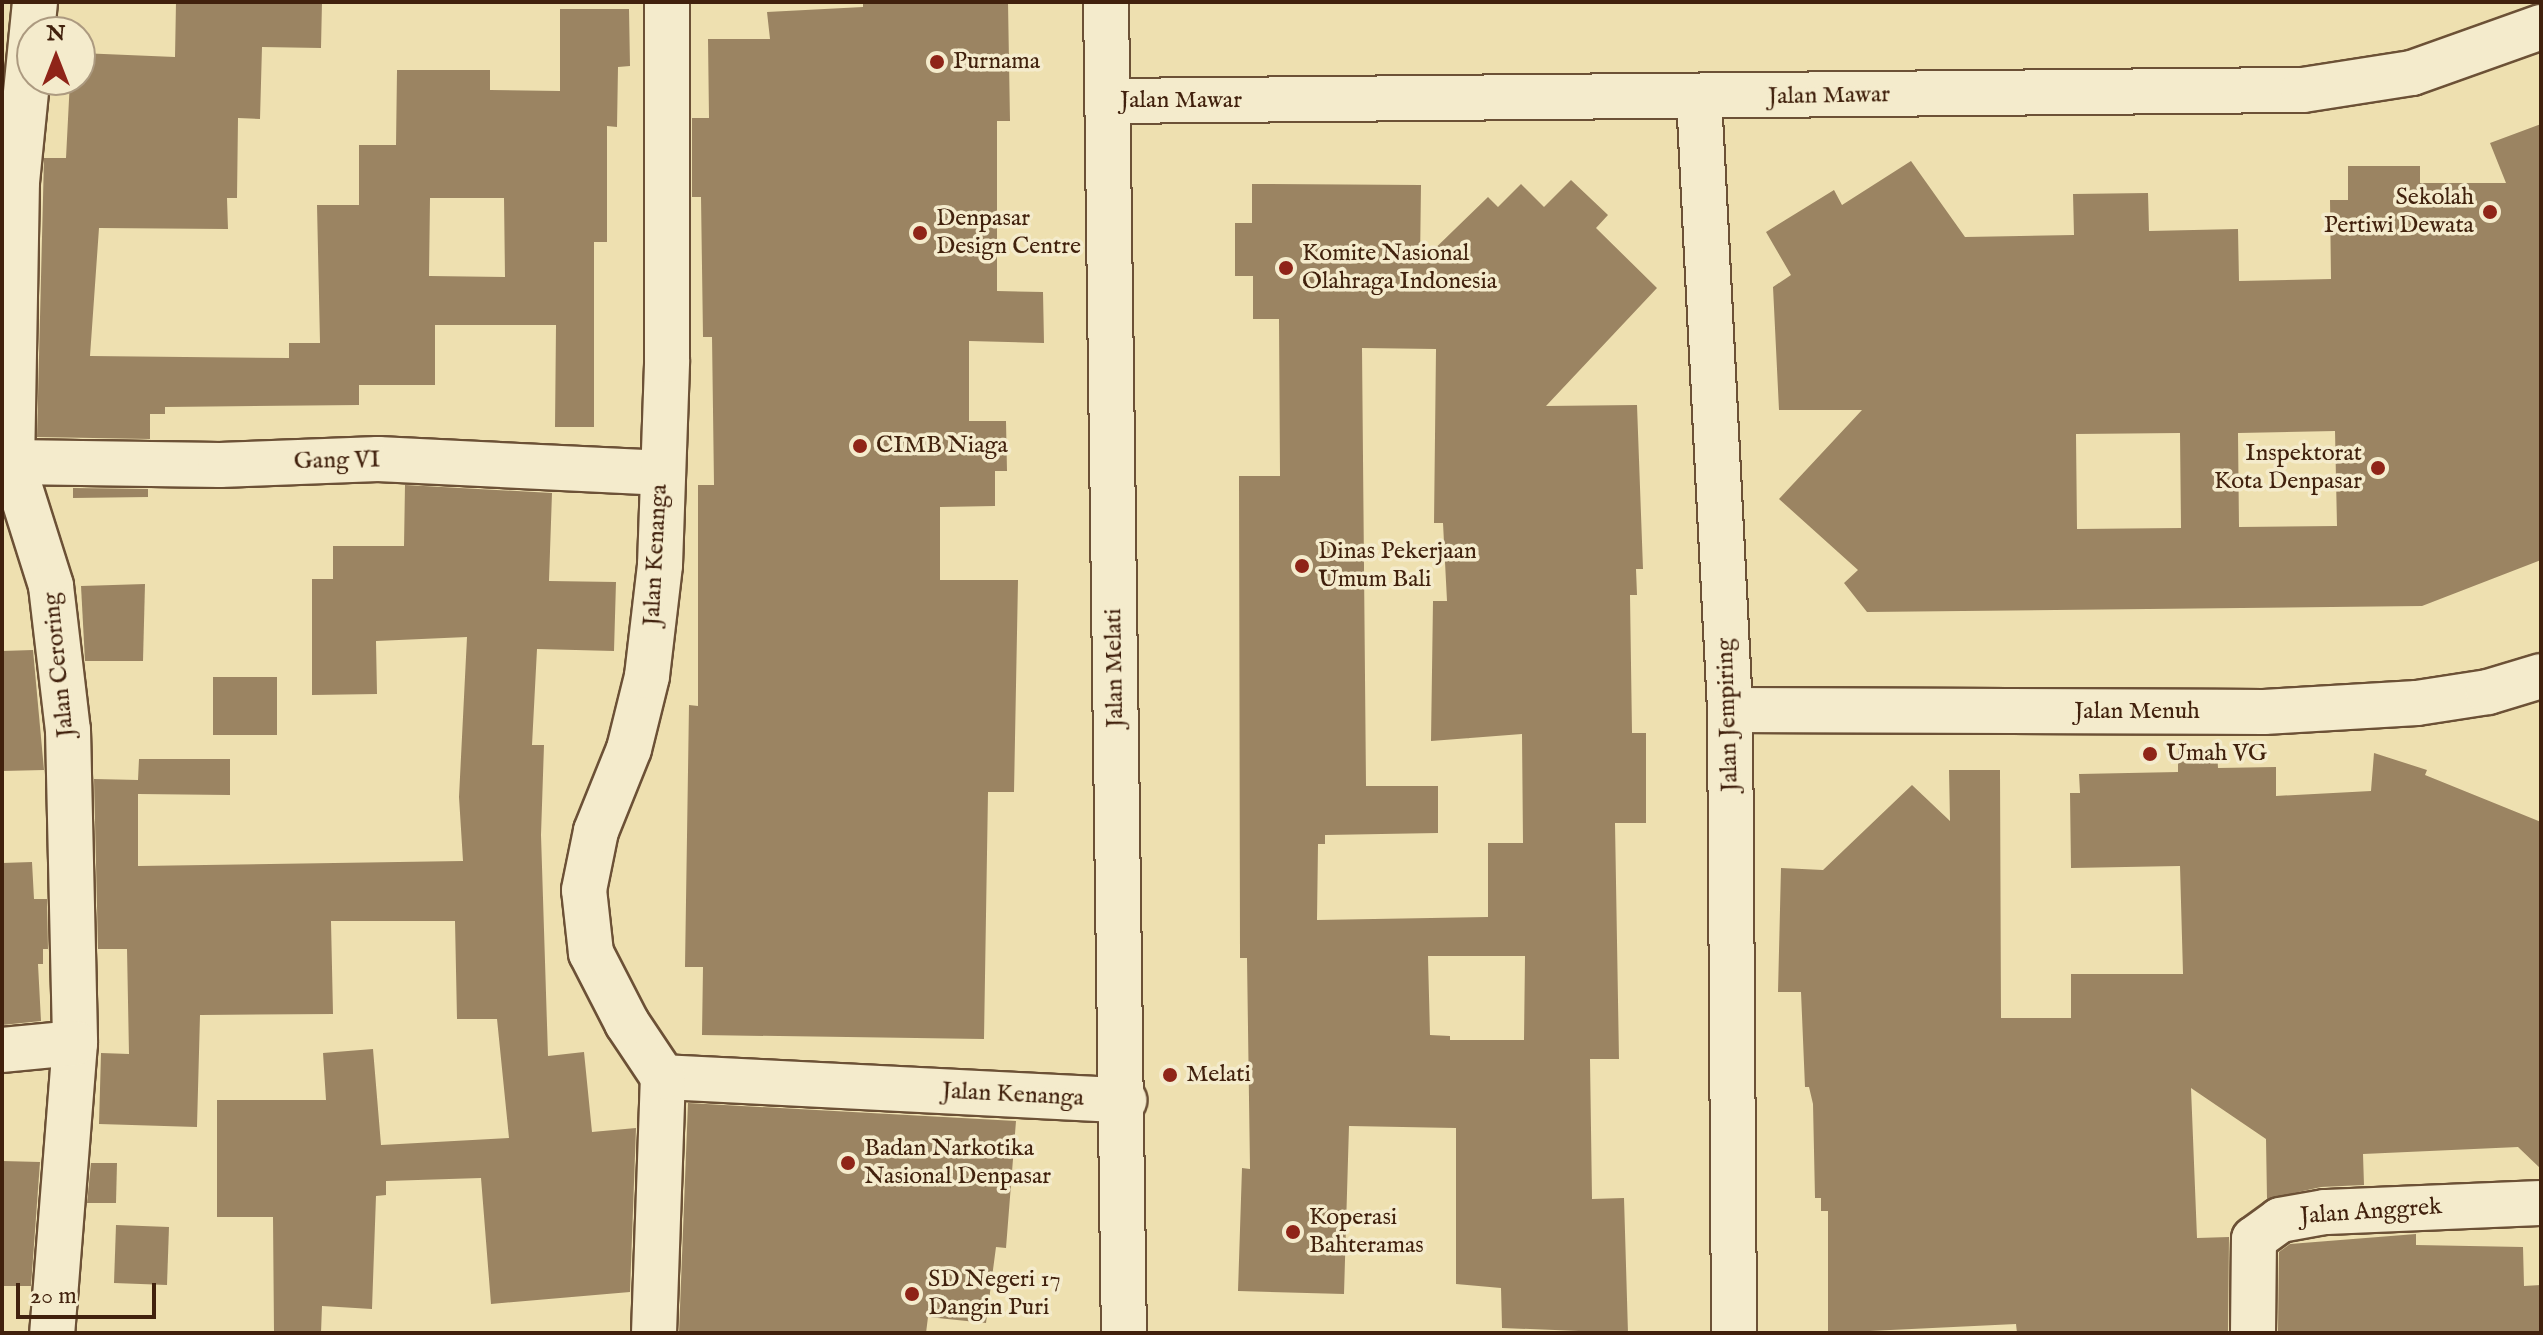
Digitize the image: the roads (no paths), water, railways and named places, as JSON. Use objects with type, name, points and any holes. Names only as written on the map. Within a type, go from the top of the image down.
[{"type":"street","name":"Jalan Ceroring","points":[[35,2],[17,181],[11,476],[51,586],[63,658],[75,1043],[52,1333]]},
{"type":"street","name":"Jalan Kenanga","points":[[667,2],[667,360],[660,473],[660,565],[647,676],[629,749],[596,831],[584,890],[591,953],[627,1023],[663,1077],[1124,1100]]},
{"type":"street","name":"Jalan Melati","points":[[1106,2],[1124,1100],[1124,1333]]},
{"type":"street","name":"Jalan Mawar","points":[[1107,101],[2303,90],[2412,73],[2541,27]]},
{"type":"street","name":"Jalan Jempiring","points":[[1699,97],[1730,710],[1734,1333]]},
{"type":"street","name":"Gang VI","points":[[11,476],[378,459],[660,473]]},
{"type":"street","name":"Jalan Menuh","points":[[1730,710],[2264,712],[2417,703],[2488,692],[2541,676]]},
{"type":"street","points":[[2,1050],[75,1043]]},
{"type":"street","points":[[654,1333],[663,1077]]},
{"type":"street","name":"Jalan Anggrek","points":[[2253,1333],[2254,1239],[2280,1220],[2325,1212],[2541,1203]]},
{"type":"place","name":"Purnama","points":[[937,62]]},
{"type":"place","name":"Sekolah Pertiwi Dewata","points":[[2490,212]]},
{"type":"place","name":"Denpasar Design Centre","points":[[920,233]]},
{"type":"place","name":"Komite Nasional Olahraga Indonesia","points":[[1286,268]]},
{"type":"place","name":"CIMB Niaga","points":[[860,446]]},
{"type":"place","name":"Inspektorat Kota Denpasar","points":[[2378,468]]},
{"type":"place","name":"Dinas Pekerjaan Umum Bali","points":[[1302,566]]},
{"type":"place","name":"Umah VG","points":[[2150,754]]},
{"type":"place","name":"Melati","points":[[1170,1075]]},
{"type":"place","name":"Badan Narkotika Nasional Denpasar","points":[[848,1163]]},
{"type":"place","name":"Koperasi Bahteramas","points":[[1293,1232]]},
{"type":"place","name":"SD Negeri 17 Dangin Puri","points":[[912,1294]]}]
